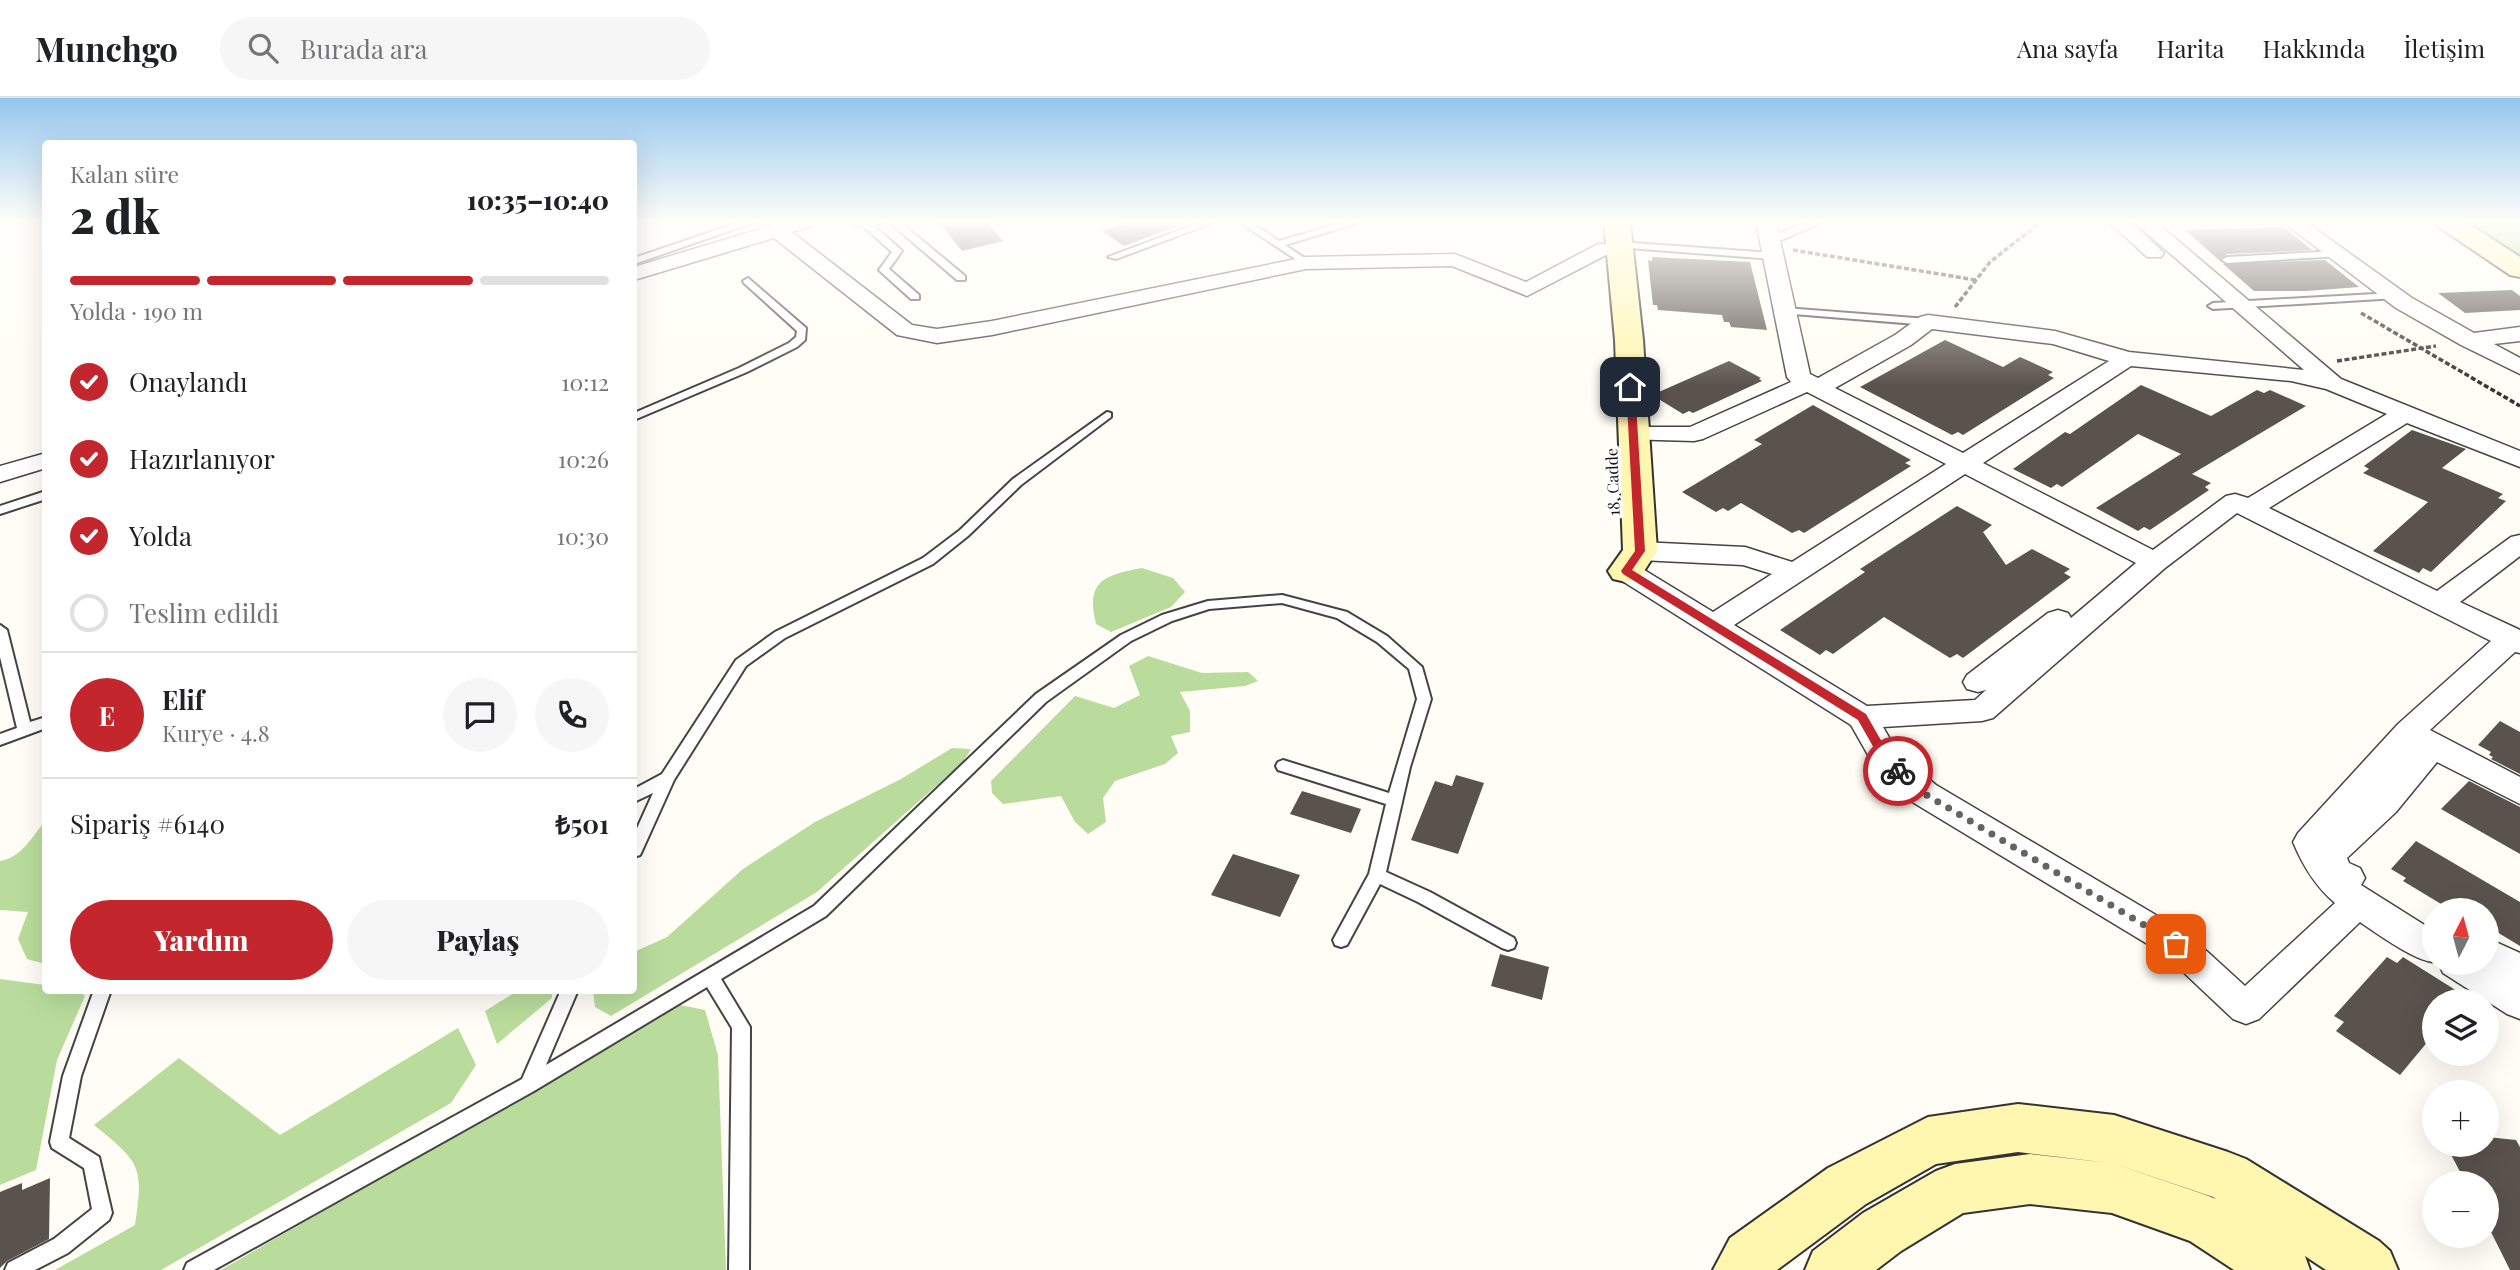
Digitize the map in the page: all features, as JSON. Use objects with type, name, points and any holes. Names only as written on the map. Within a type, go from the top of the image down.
[{"type":"street","points":[[836,277],[905,330],[937,335],[992,328],[1240,277]]},
{"type":"street","points":[[1495,277],[1527,290],[1548,277]]},
{"type":"street","name":"18. Cadde","points":[[1612,277],[1614,529],[1633,561]]},
{"type":"street","name":"18. Cadde","points":[[1619,277],[1629,340],[1633,561]]},
{"type":"street","points":[[1778,277],[1799,377],[2148,559]]},
{"type":"street","points":[[2180,277],[2291,374]]},
{"type":"street","points":[[2207,277],[2334,384]]},
{"type":"street","points":[[2367,277],[2393,296],[2520,368]]},
{"type":"street","points":[[1632,434],[1694,434],[1813,385],[1936,323],[2055,338],[2127,359],[2291,374],[2334,384],[2520,460]]},
{"type":"street","points":[[2469,340],[2520,334]]},
{"type":"street","points":[[1715,624],[2127,359]]},
{"type":"street","points":[[2249,509],[2406,413]]},
{"type":"street","points":[[0,474],[42,461]]},
{"type":"street","points":[[1978,682],[2148,559],[2235,502],[2516,641],[2421,739],[2310,842],[2313,856],[2327,876],[2359,902],[2422,941]]},
{"type":"street","points":[[2439,603],[2520,543]]},
{"type":"street","points":[[1633,561],[1745,556],[1794,572]]},
{"type":"street","points":[[1862,717],[1982,710],[2148,559]]},
{"type":"street","points":[[1633,561],[1715,624],[1862,717],[1887,761],[1925,794],[2176,944],[2246,1008],[2359,902]]},
{"type":"street","points":[[2421,739],[2520,792]]},
{"type":"street","points":[[2421,739],[2385,803],[2329,855],[2336,872],[2422,919]]},
{"type":"street","points":[[2499,960],[2520,971]]},
{"type":"street","points":[[2476,975],[2520,1003]]},
{"type":"street","points":[[1740,1270],[1749,1257],[1847,1186],[1928,1141],[2018,1128],[2114,1139],[2228,1177],[2360,1260],[2371,1270]]},
{"type":"street","points":[[1832,1270],[1882,1232],[1955,1189],[2030,1179],[2112,1188],[2206,1221],[2283,1270]]},
{"type":"lane","points":[[892,277],[915,296]]},
{"type":"lane","points":[[637,416],[743,370],[793,345],[801,338],[802,330],[748,281]]},
{"type":"lane","points":[[2213,306],[2393,296]]},
{"type":"lane","points":[[1785,311],[1936,323]]},
{"type":"lane","points":[[637,844],[667,778],[741,663],[780,635],[928,561],[964,533],[1017,482],[1107,415]]},
{"type":"lane","points":[[0,510],[42,496]]},
{"type":"lane","points":[[194,1270],[528,1085],[820,911],[1041,698],[1126,638],[1167,618],[1208,605],[1282,599],[1342,615],[1382,639],[1415,667],[1424,699],[1377,875],[1341,940]]},
{"type":"lane","points":[[0,629],[25,730]]},
{"type":"lane","points":[[0,740],[42,724]]},
{"type":"lane","points":[[1283,766],[1395,801]]},
{"type":"lane","points":[[637,794],[667,778]]},
{"type":"lane","points":[[1377,875],[1424,897],[1508,943]]},
{"type":"lane","points":[[710,976],[741,1027],[739,1270]]},
{"type":"lane","points":[[15,1270],[61,1246],[102,1213],[92,1163],[59,1142],[72,1076],[102,994]]},
{"type":"lane","points":[[528,1085],[568,994]]},
{"type":"path","points":[[1959,277],[1976,280]]},
{"type":"path","points":[[1936,323],[1979,277]]},
{"type":"path","points":[[2351,308],[2520,406]]},
{"type":"path","points":[[2312,365],[2469,340]]},
{"type":"green space","points":[[1142,568],[1173,578],[1185,592],[1171,607],[1111,632],[1096,624],[1093,598],[1101,582],[1108,577]]},
{"type":"green space","points":[[1148,656],[1202,673],[1248,672],[1258,681],[1245,686],[1180,692],[1190,711],[1190,732],[1171,736],[1178,753],[1165,764],[1115,781],[1103,798],[1106,822],[1088,834],[1075,822],[1061,796],[1003,804],[992,793],[991,781],[1075,696],[1114,708],[1140,695],[1129,666]]},
{"type":"green space","points":[[952,748],[971,749],[963,762],[817,892],[611,1016],[595,1007],[593,994],[637,994],[637,951],[667,937],[743,869],[815,822],[901,779]]},
{"type":"green space","points":[[42,825],[42,963],[27,959],[18,939],[28,912],[0,910],[0,861],[14,856]]},
{"type":"green space","points":[[0,979],[42,985],[42,994],[83,994],[85,996],[57,1060],[36,1170],[0,1185]]},
{"type":"green space","points":[[512,994],[552,994],[552,998],[497,1044],[485,1011]]},
{"type":"green space","points":[[680,1005],[705,1010],[718,1055],[726,1270],[221,1270]]},
{"type":"green space","points":[[458,1028],[476,1065],[451,1103],[161,1270],[55,1270],[135,1225],[139,1189],[135,1167],[121,1148],[94,1125],[179,1058],[280,1135]]},
{"type":"building","points":[[1650,277],[1754,277],[1767,330],[1731,327],[1729,322],[1724,322],[1722,315],[1658,310],[1657,305],[1653,305]]},
{"type":"building","points":[[2238,277],[2346,277],[2359,287],[2306,291],[2254,291]]},
{"type":"building","points":[[2512,290],[2520,296],[2520,310],[2465,313],[2438,293]]},
{"type":"building","points":[[1945,340],[2003,367],[2020,357],[2053,372],[2048,375],[2054,378],[1963,435],[1958,432],[1952,435],[1860,387]]},
{"type":"building","points":[[1729,361],[1762,381],[1693,413],[1689,411],[1683,414],[1652,395]]},
{"type":"building","points":[[2141,385],[2211,416],[2257,390],[2264,393],[2270,390],[2306,406],[2192,474],[2211,483],[2205,487],[2209,490],[2150,530],[2144,527],[2138,531],[2096,508],[2181,454],[2138,434],[2062,487],[2057,484],[2051,488],[2013,469],[2065,432],[2070,434]]},
{"type":"building","points":[[1813,405],[1911,460],[1905,463],[1911,466],[1804,533],[1799,530],[1792,533],[1741,503],[1728,511],[1723,508],[1716,512],[1682,492],[1762,444],[1754,440]]},
{"type":"building","points":[[2412,430],[2466,449],[2442,468],[2503,494],[2498,498],[2506,501],[2431,572],[2423,568],[2419,573],[2373,551],[2428,502],[2363,473],[2369,469],[2364,466]]},
{"type":"building","points":[[1957,506],[1992,525],[1983,532],[2006,565],[2032,549],[2070,569],[2064,573],[2071,577],[1963,658],[1957,654],[1950,658],[1884,617],[1833,654],[1826,650],[1820,655],[1780,630],[1865,572],[1860,569]]},
{"type":"building","points":[[2500,721],[2520,732],[2520,774],[2491,759],[2491,752],[2478,745]]},
{"type":"building","points":[[1456,775],[1484,783],[1458,854],[1411,840],[1435,781],[1452,786]]},
{"type":"building","points":[[2469,781],[2520,807],[2520,854],[2441,809]]},
{"type":"building","points":[[1302,791],[1361,809],[1351,833],[1290,814]]},
{"type":"building","points":[[2416,841],[2520,902],[2520,946],[2499,933],[2499,898],[2431,898],[2403,881],[2406,878],[2391,869]]},
{"type":"building","points":[[1233,854],[1300,875],[1280,917],[1211,895]]},
{"type":"building","points":[[1500,954],[1549,967],[1542,1000],[1491,986]]},
{"type":"building","points":[[2387,957],[2397,963],[2403,957],[2422,969],[2422,975],[2432,975],[2454,989],[2422,989],[2422,1048],[2400,1075],[2336,1031],[2344,1022],[2334,1016]]},
{"type":"building","points":[[2499,1138],[2516,1140],[2520,1147],[2520,1270],[2510,1270],[2499,1248],[2499,1171],[2460,1171],[2452,1157],[2499,1157]]},
{"type":"building","points":[[50,1178],[49,1239],[7,1261],[0,1268],[0,1192],[22,1183],[22,1190]]},
{"type":"way so far","points":[[1898,771],[1925,794],[2176,944]]},
{"type":"route","points":[[1630,387],[1640,551],[1626,571],[1862,717],[1887,761],[1898,771]]}]
